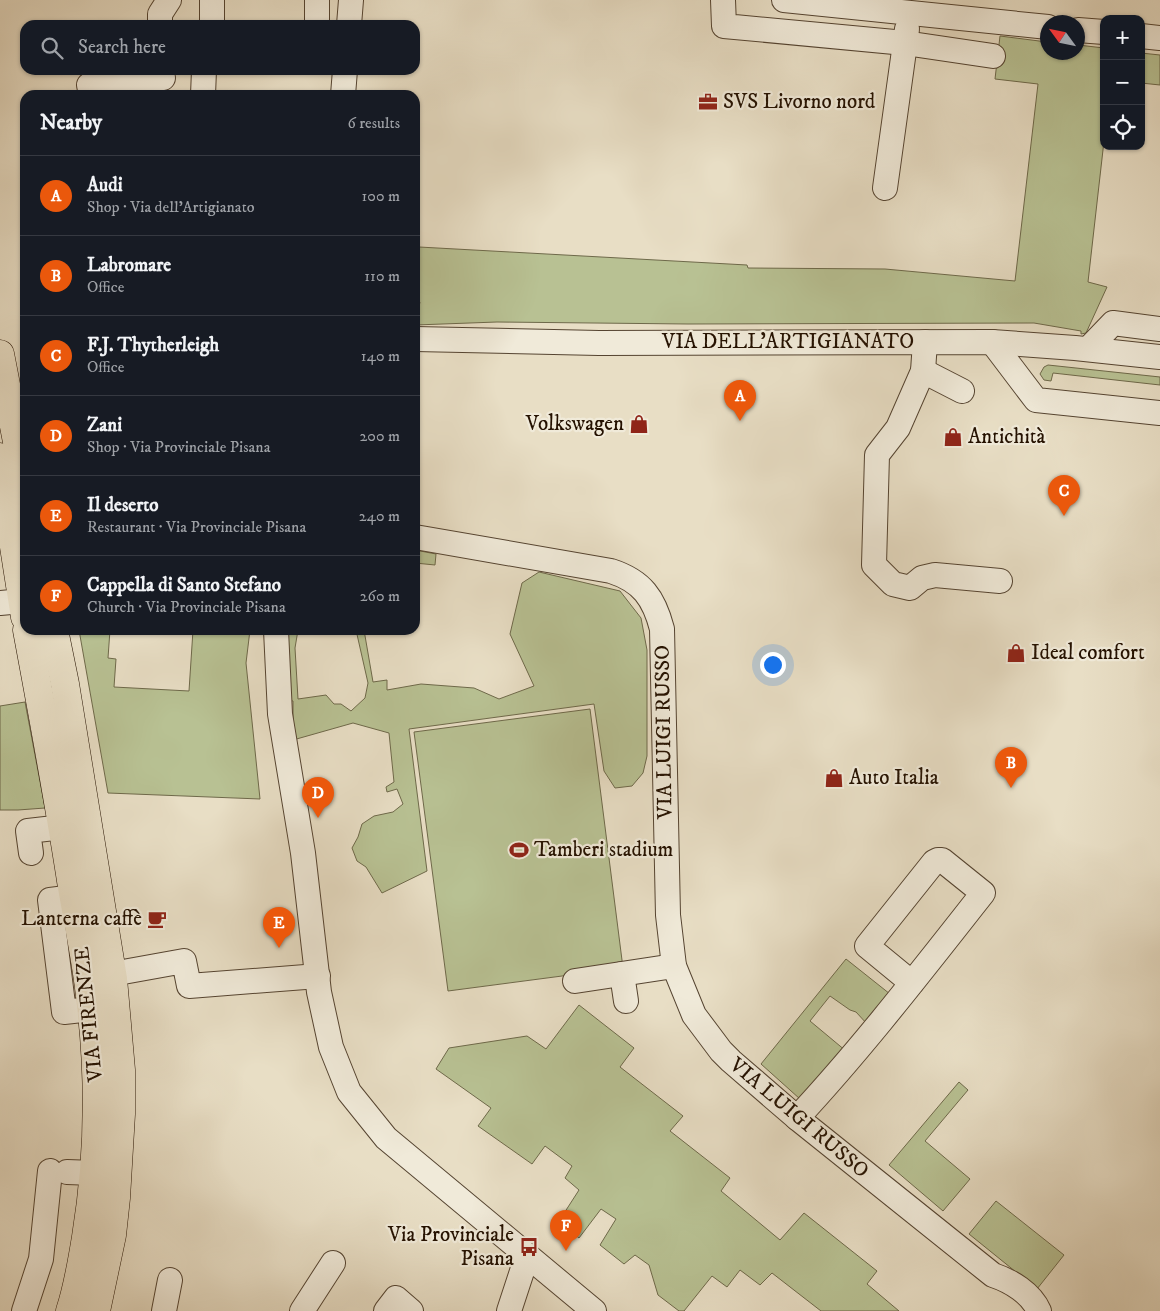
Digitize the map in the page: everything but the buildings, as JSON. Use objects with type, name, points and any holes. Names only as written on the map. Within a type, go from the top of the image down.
[{"type":"main road","points":[[0,354],[20,458]]},
{"type":"main road","points":[[1,466],[16,607]]},
{"type":"main road","name":"VIA FIRENZE","points":[[28,635],[63,827],[92,1009],[97,1084],[91,1206],[81,1266],[70,1311]]},
{"type":"main road","name":"VIA FIRENZE","points":[[55,635],[65,684],[112,974],[120,1070],[120,1130],[112,1235],[96,1311]]},
{"type":"street","points":[[160,20],[160,14],[169,0]]},
{"type":"street","points":[[212,0],[212,20]]},
{"type":"street","points":[[316,20],[317,0]]},
{"type":"street","points":[[349,20],[351,0]]},
{"type":"street","points":[[723,0],[724,26],[905,43],[994,56]]},
{"type":"street","points":[[784,0],[1040,25]]},
{"type":"street","points":[[885,188],[909,12]]},
{"type":"street","points":[[1085,31],[1100,32]]},
{"type":"street","points":[[1145,36],[1160,38]]},
{"type":"street","points":[[203,90],[204,75]]},
{"type":"street","points":[[343,90],[345,75]]},
{"type":"street","points":[[90,90],[88,85],[163,81]]},
{"type":"street","points":[[1088,350],[1113,323],[1160,328]]},
{"type":"street","name":"VIA DELL'ARTIGIANATO","points":[[420,339],[599,343],[992,342],[1160,357]]},
{"type":"street","points":[[925,342],[922,371],[898,428],[877,455],[874,565],[893,584],[910,588],[922,578],[935,575],[1000,581]]},
{"type":"street","points":[[992,342],[1036,400],[1160,413]]},
{"type":"street","points":[[922,371],[962,391]]},
{"type":"street","name":"VIA LUIGI RUSSO","points":[[420,538],[611,571],[633,580],[642,588],[654,605],[662,628],[668,915],[674,966],[694,1015],[721,1051],[797,1118],[993,1275],[1002,1290],[1029,1311]]},
{"type":"street","name":"VIA FIRENZE","points":[[65,684],[68,635]]},
{"type":"street","points":[[276,635],[280,714],[303,853],[318,976],[331,1047],[349,1092],[386,1138],[594,1311]]},
{"type":"street","points":[[31,853],[28,831],[63,827]]},
{"type":"street","points":[[797,1118],[829,1084],[912,983],[983,894],[942,860],[934,862],[867,946],[912,983]]},
{"type":"street","points":[[112,974],[184,961],[189,986],[318,976]]},
{"type":"street","points":[[575,981],[674,966]]},
{"type":"street","points":[[622,974],[626,1001]]},
{"type":"street","points":[[24,1311],[41,1259],[59,1172],[94,1173]]},
{"type":"street","points":[[509,1311],[528,1256]]},
{"type":"street","points":[[311,1308],[333,1263]]},
{"type":"street","name":"VIA LUIGI RUSSO","points":[[993,1275],[1009,1280],[1034,1301],[1038,1311]]},
{"type":"street","points":[[164,1311],[170,1280]]},
{"type":"street","points":[[386,1311],[396,1298],[412,1311]]},
{"type":"green space","points":[[1000,36],[1040,41],[1040,60],[1085,60],[1085,46],[1100,48],[1100,150],[1103,150],[1088,282],[1107,287],[1086,333],[1081,334],[1081,331],[1034,323],[688,324],[497,322],[420,325],[420,247],[747,265],[748,268],[885,269],[1015,281],[1038,84],[995,79]]},
{"type":"green space","points":[[1145,53],[1160,55],[1160,85],[1145,83]]},
{"type":"green space","points":[[1048,365],[1160,377],[1160,385],[1053,373],[1051,381],[1044,380],[1040,374],[1044,367]]},
{"type":"green space","points":[[420,551],[436,554],[435,565],[420,564]]},
{"type":"green space","points":[[539,572],[620,591],[641,618],[647,650],[647,756],[643,773],[632,786],[615,788],[604,771],[594,704],[409,729],[427,871],[382,893],[366,867],[357,861],[352,848],[362,824],[374,816],[393,812],[403,804],[397,789],[387,792],[386,787],[394,782],[389,733],[353,723],[293,740],[293,701],[287,700],[286,635],[297,635],[295,648],[298,699],[326,695],[334,704],[341,704],[351,711],[365,698],[368,683],[357,635],[365,635],[373,682],[387,680],[387,690],[421,684],[474,688],[499,699],[534,686],[510,634],[522,583]]},
{"type":"green space","points":[[80,635],[110,635],[108,658],[116,659],[114,687],[189,691],[193,635],[249,635],[246,663],[260,799],[108,793]]},
{"type":"green space","points":[[25,702],[45,808],[0,810],[0,706]]},
{"type":"green space","name":"Tamberi stadium","points":[[590,709],[623,968],[448,991],[414,732]]},
{"type":"green space","points":[[846,959],[890,994],[868,1025],[856,1012],[830,996],[810,1021],[846,1051],[800,1099],[761,1064]]},
{"type":"green space","points":[[579,1005],[634,1048],[620,1067],[683,1116],[670,1131],[730,1178],[721,1191],[780,1240],[804,1213],[877,1271],[867,1284],[899,1311],[821,1311],[772,1273],[760,1285],[740,1270],[727,1287],[712,1276],[684,1311],[679,1311],[658,1295],[649,1265],[635,1255],[624,1264],[600,1245],[616,1219],[601,1209],[579,1238],[559,1221],[579,1190],[565,1178],[572,1166],[545,1146],[532,1164],[478,1126],[491,1108],[436,1069],[449,1048],[527,1036],[546,1049]]},
{"type":"green space","points":[[959,1082],[968,1090],[925,1141],[970,1179],[943,1211],[889,1165]]},
{"type":"green space","points":[[996,1201],[1064,1255],[1037,1289],[969,1234]]},
{"type":"place","name":"SVS Livorno nord","points":[[708,102]]},
{"type":"place","name":"Audi","points":[[740,421]]},
{"type":"place","name":"Volkswagen","points":[[639,424]]},
{"type":"place","name":"Antichità","points":[[953,437]]},
{"type":"place","name":"F.J. Thytherleigh","points":[[1064,516]]},
{"type":"place","name":"Ideal comfort","points":[[1016,653]]},
{"type":"place","name":"Auto Italia","points":[[834,778]]},
{"type":"place","name":"Labromare","points":[[1011,788]]},
{"type":"place","name":"Zani","points":[[318,818]]},
{"type":"place","name":"Tamberi stadium","points":[[519,850]]},
{"type":"place","name":"Lanterna caffè","points":[[157,919]]},
{"type":"place","name":"Il deserto","points":[[279,948]]},
{"type":"place","name":"Via Provinciale Pisana","points":[[529,1247]]},
{"type":"place","name":"Cappella di Santo Stefano","points":[[566,1251]]}]
